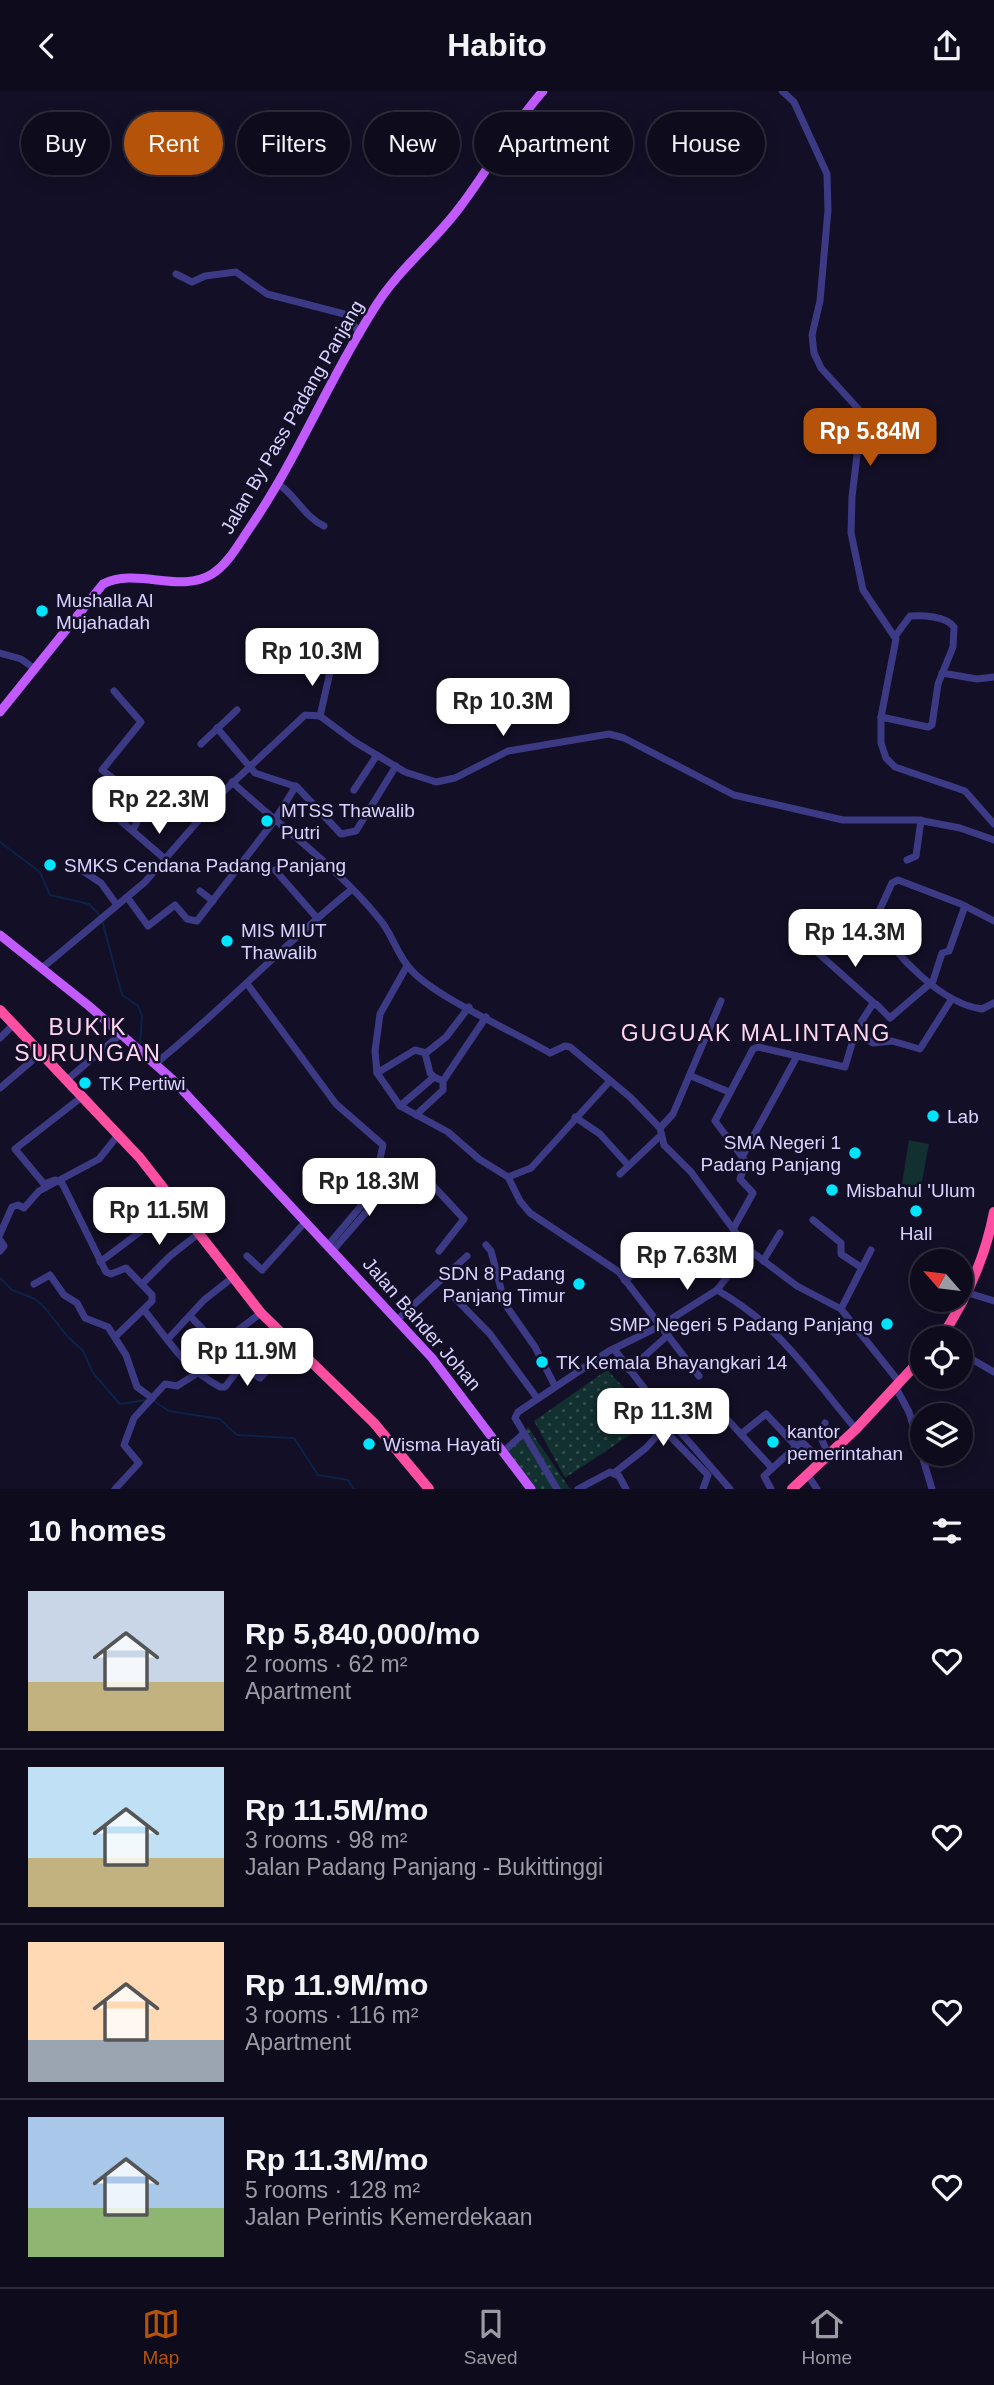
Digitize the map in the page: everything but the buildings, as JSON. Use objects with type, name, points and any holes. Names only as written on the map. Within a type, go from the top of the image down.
[{"type":"highway","points":[[0,1010],[119,1134],[278,1332],[374,1423],[429,1489]]},
{"type":"highway","points":[[973,1282],[991,1244],[994,1213]]},
{"type":"highway","points":[[792,1489],[856,1429],[910,1372]]},
{"type":"main road","name":"Jalan By Pass Padang Panjang","points":[[0,712],[103,584],[128,576],[172,580],[199,579],[221,567],[263,509],[377,303],[462,206],[498,149],[543,91]]},
{"type":"main road","name":"Jalan Bahder Johan","points":[[0,935],[155,1064],[331,1247],[432,1358],[531,1489]]},
{"type":"street","points":[[782,91],[794,102],[826,168],[828,210],[820,301],[812,344],[821,368],[862,413],[852,497],[851,533],[863,590],[896,635]]},
{"type":"street","points":[[176,274],[192,282],[205,276],[236,272],[268,293],[348,315],[360,335]]},
{"type":"street","points":[[277,483],[294,494],[308,517],[324,526]]},
{"type":"street","points":[[881,717],[928,727],[932,725],[942,673],[953,647],[951,622],[922,615],[909,616],[896,635],[881,717],[881,743],[890,763],[965,791],[994,824]]},
{"type":"street","points":[[0,653],[21,659],[35,669]]},
{"type":"street","points":[[320,716],[331,668]]},
{"type":"street","points":[[942,673],[973,679],[994,677]]},
{"type":"street","points":[[114,691],[141,722],[102,771],[129,789],[131,806],[141,814],[133,830]]},
{"type":"street","points":[[201,744],[237,710]]},
{"type":"street","points":[[42,968],[127,897],[165,859],[232,782],[298,719],[309,713],[320,716],[377,755],[427,781],[446,781],[508,751],[609,734],[624,738],[734,795],[844,820],[922,820],[960,828],[994,840]]},
{"type":"street","points":[[217,728],[257,774],[296,786],[338,831],[349,834],[359,827],[396,766]]},
{"type":"street","points":[[354,790],[377,755]]},
{"type":"street","points":[[232,782],[274,821],[299,838],[383,922],[407,966],[431,986],[550,1053],[565,1046],[570,1047],[630,1097],[660,1132],[664,1145],[691,1172],[748,1249],[807,1292],[841,1309],[898,1386],[909,1412],[932,1489]]},
{"type":"street","points":[[127,897],[148,926],[175,905],[187,919],[197,921],[274,821],[296,786]]},
{"type":"street","points":[[129,789],[114,815],[165,859]]},
{"type":"street","points":[[907,860],[916,856],[922,820]]},
{"type":"street","points":[[80,869],[101,883],[117,905]]},
{"type":"street","points":[[275,870],[317,918]]},
{"type":"street","points":[[994,921],[965,906],[895,880],[875,916],[896,952],[951,1000],[982,1009],[994,1003]]},
{"type":"street","points":[[155,1064],[248,985],[317,918],[351,890]]},
{"type":"street","points":[[200,891],[214,901]]},
{"type":"street","points":[[818,953],[889,1018],[931,983],[942,953],[949,951],[965,906]]},
{"type":"street","points":[[407,966],[380,1014],[375,1051],[377,1073],[400,1106],[448,1132],[479,1159],[508,1177],[520,1202],[530,1213],[591,1252],[625,1281],[699,1376]]},
{"type":"street","points":[[248,985],[336,1104],[383,1145],[380,1159],[392,1176],[408,1185],[425,1177],[464,1219],[439,1251]]},
{"type":"street","points":[[855,1033],[873,1043],[892,1041],[920,1049],[951,1000]]},
{"type":"street","points":[[620,1174],[660,1132],[673,1114],[721,1001]]},
{"type":"street","points":[[733,1229],[752,1195],[740,1179],[746,1164],[716,1124],[716,1117],[755,1048],[844,1068],[855,1033],[875,1003]]},
{"type":"street","points":[[425,1053],[446,1037],[469,1007]]},
{"type":"street","points":[[416,1115],[443,1090],[443,1081],[486,1017]]},
{"type":"street","points":[[0,1038],[14,1024]]},
{"type":"street","points":[[68,1079],[121,1034]]},
{"type":"street","points":[[377,1073],[415,1050],[425,1053]]},
{"type":"street","points":[[0,1088],[42,1052]]},
{"type":"street","points":[[425,1053],[429,1073],[443,1081]]},
{"type":"street","points":[[742,1157],[796,1058]]},
{"type":"street","points":[[691,1076],[729,1092]]},
{"type":"street","points":[[400,1106],[434,1077]]},
{"type":"street","points":[[508,1177],[531,1168],[609,1082]]},
{"type":"street","points":[[60,1181],[44,1184],[15,1148],[83,1096]]},
{"type":"street","points":[[575,1117],[600,1134],[628,1165]]},
{"type":"street","points":[[0,1234],[12,1207],[18,1205],[24,1208],[35,1195],[99,1159],[119,1134]]},
{"type":"street","points":[[331,1247],[392,1176]]},
{"type":"street","points":[[60,1181],[108,1274],[124,1267],[153,1299],[115,1337]]},
{"type":"street","points":[[100,1262],[177,1204]]},
{"type":"street","points":[[813,1220],[841,1243],[841,1254],[862,1268]]},
{"type":"street","points":[[247,1256],[262,1270],[306,1221]]},
{"type":"street","points":[[763,1261],[780,1233]]},
{"type":"street","points":[[142,1284],[170,1256],[198,1234]]},
{"type":"street","points":[[0,1240],[4,1245],[0,1251]]},
{"type":"street","points":[[486,1245],[491,1251],[505,1304],[535,1347],[555,1386]]},
{"type":"street","points":[[625,1281],[661,1248]]},
{"type":"street","points":[[557,1489],[523,1434],[516,1415],[537,1398],[614,1349],[660,1326],[717,1290],[748,1249]]},
{"type":"street","points":[[841,1309],[871,1250]]},
{"type":"street","points":[[397,1319],[467,1256]]},
{"type":"street","points":[[34,1284],[50,1275],[64,1295],[75,1301],[85,1318],[106,1325],[126,1355],[137,1387],[152,1398]]},
{"type":"street","points":[[168,1339],[204,1300],[232,1278]]},
{"type":"street","points":[[717,1290],[750,1308],[775,1330],[856,1429]]},
{"type":"street","points":[[973,1295],[994,1301]]},
{"type":"street","points":[[454,1297],[490,1334],[537,1398]]},
{"type":"street","points":[[144,1310],[178,1356],[196,1374],[223,1387],[240,1367],[244,1367],[278,1332]]},
{"type":"street","points":[[116,1489],[138,1465],[124,1442],[134,1418],[166,1384],[177,1386],[196,1374],[219,1346],[261,1313]]},
{"type":"street","points":[[191,1317],[219,1346]]},
{"type":"street","points":[[629,1370],[668,1335]]},
{"type":"street","points":[[244,1367],[260,1378],[291,1346]]},
{"type":"street","points":[[614,1349],[730,1489]]},
{"type":"street","points":[[973,1360],[994,1372]]},
{"type":"street","points":[[741,1434],[766,1414],[796,1446]]},
{"type":"street","points":[[726,1417],[772,1468]]},
{"type":"street","points":[[578,1489],[607,1473],[614,1473],[672,1422]]},
{"type":"street","points":[[825,1423],[820,1435],[825,1457]]},
{"type":"street","points":[[663,1429],[708,1475],[703,1489]]},
{"type":"street","points":[[504,1451],[523,1434]]},
{"type":"street","points":[[771,1489],[764,1478],[796,1446],[803,1443],[825,1457]]},
{"type":"street","points":[[614,1473],[626,1489]]},
{"type":"street","points":[[807,1474],[817,1489]]},
{"type":"green space","points":[[909,1140],[929,1144],[921,1187],[902,1184]]},
{"type":"green space","points":[[607,1370],[654,1419],[565,1478],[534,1421]]},
{"type":"green space","points":[[528,1427],[570,1489],[535,1489],[508,1451]]},
{"type":"waterway","points":[[0,842],[40,872],[50,895],[89,904],[99,915]]},
{"type":"waterway","points":[[102,920],[122,995],[138,1006],[142,1016],[140,1045]]},
{"type":"waterway","points":[[0,1278],[12,1290],[35,1299],[45,1308],[83,1351],[93,1373],[120,1404],[146,1400]]},
{"type":"waterway","points":[[154,1401],[169,1411],[220,1419],[237,1435],[294,1438],[318,1475],[348,1480],[354,1489]]},
{"type":"place","name":"Mushalla Al Mujahadah","points":[[42,611]]},
{"type":"place","name":"MTSS Thawalib Putri","points":[[267,821]]},
{"type":"place","name":"SMKS Cendana Padang Panjang","points":[[50,865]]},
{"type":"place","name":"MIS MIUT Thawalib","points":[[227,941]]},
{"type":"place","name":"TK Pertiwi","points":[[85,1083]]},
{"type":"place","name":"Lab","points":[[933,1116]]},
{"type":"place","name":"SMA Negeri 1 Padang Panjang","points":[[855,1153]]},
{"type":"place","name":"Misbahul 'Ulum","points":[[832,1190]]},
{"type":"place","name":"Hall","points":[[916,1211]]},
{"type":"place","name":"SDN 8 Padang Panjang Timur","points":[[579,1284]]},
{"type":"place","name":"SMP Negeri 5 Padang Panjang","points":[[887,1324]]},
{"type":"place","name":"TK Kemala Bhayangkari 14","points":[[542,1362]]},
{"type":"place","name":"kantor pemerintahan","points":[[773,1442]]},
{"type":"place","name":"Wisma Hayati","points":[[369,1444]]},
{"type":"district","name":"GUGUAK MALINTANG","points":[[756,1033]]},
{"type":"district","name":"BUKIK SURUNGAN","points":[[88,1040]]}]
